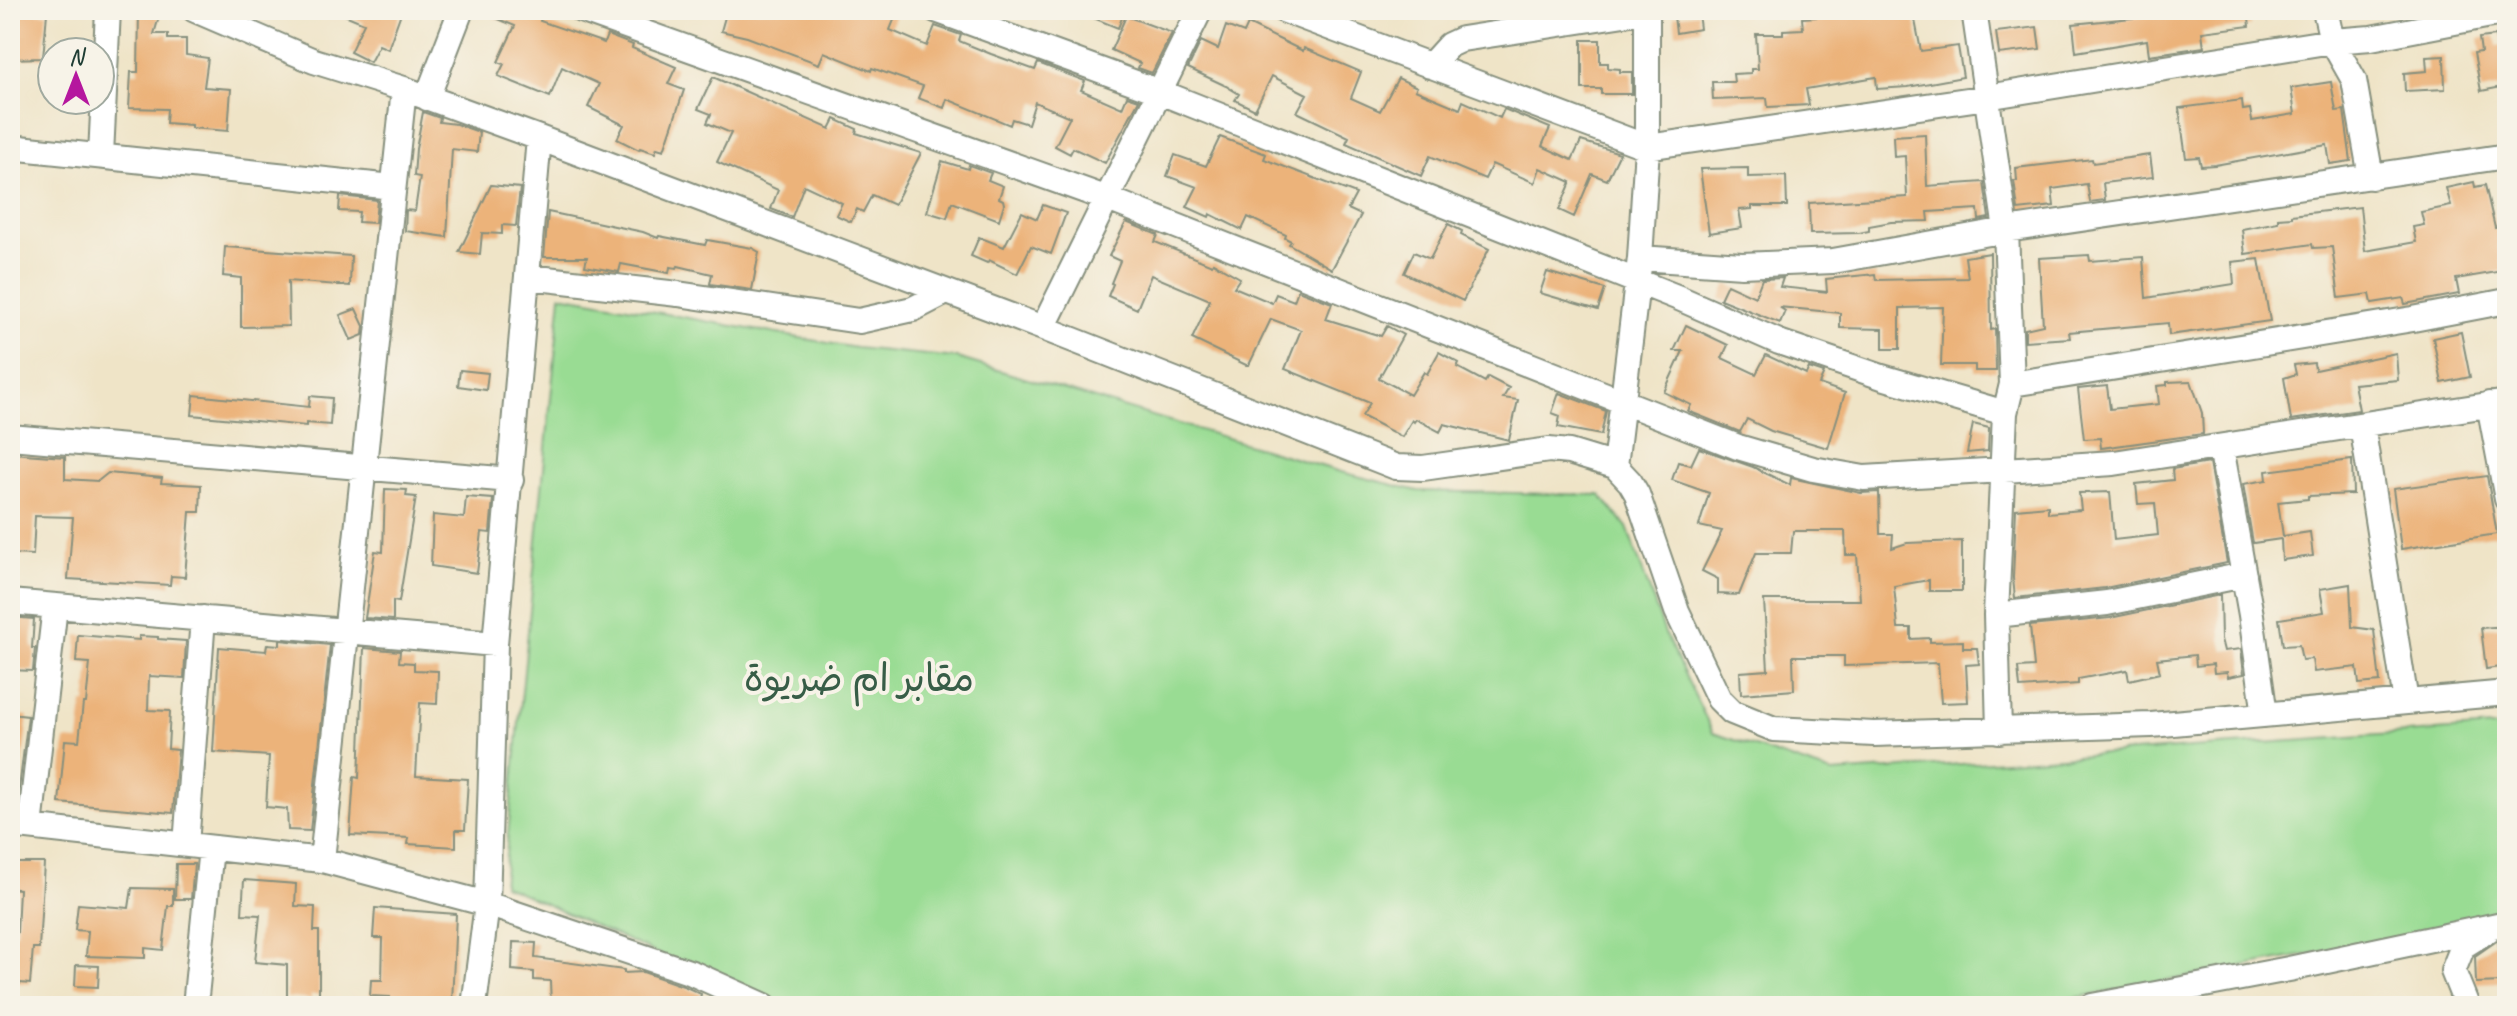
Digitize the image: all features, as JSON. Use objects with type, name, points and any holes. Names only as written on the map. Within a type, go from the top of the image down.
[{"type":"street","points":[[101,155],[108,10]]},
{"type":"street","points":[[195,10],[314,61],[404,89],[539,138],[1043,328],[1396,467],[1423,468],[1549,450],[1569,452],[1615,466],[1637,494],[1677,611],[1719,699],[1732,712],[1759,725],[1787,731],[1874,734],[2151,725],[2507,693]]},
{"type":"street","points":[[427,98],[461,10]]},
{"type":"street","points":[[581,10],[1108,199],[1623,403],[1738,447],[1813,469],[1864,478],[2114,463],[2498,403],[2507,499]]},
{"type":"street","points":[[936,10],[1160,92],[1679,298],[1779,342],[1882,377],[2005,413]]},
{"type":"street","points":[[1043,328],[1200,10]]},
{"type":"street","points":[[1283,10],[1647,147],[1987,97],[2332,41],[2371,38],[2507,12]]},
{"type":"street","points":[[1430,66],[1449,45],[1462,39],[1648,10],[1647,147],[1640,258],[1615,466]]},
{"type":"street","points":[[1974,10],[2006,230],[2012,384],[2005,413],[1996,615],[1999,731]]},
{"type":"street","points":[[2325,10],[2332,41],[2354,80],[2371,177]]},
{"type":"street","points":[[322,860],[404,89]]},
{"type":"street","points":[[474,1006],[487,904],[495,644],[539,138]]},
{"type":"street","points":[[10,147],[393,187]]},
{"type":"street","points":[[1640,258],[1742,265],[1821,262],[2006,230],[2507,156]]},
{"type":"street","points":[[529,277],[678,294],[859,321],[913,309],[944,293]]},
{"type":"street","points":[[2012,384],[2507,301]]},
{"type":"street","points":[[2362,425],[2406,702]]},
{"type":"street","points":[[10,437],[511,480]]},
{"type":"street","points":[[2221,447],[2265,715]]},
{"type":"street","points":[[1996,615],[2107,603],[2244,575]]},
{"type":"street","points":[[10,602],[495,644]]},
{"type":"street","points":[[55,606],[20,826],[322,860],[487,904],[692,973],[765,1006]]},
{"type":"street","points":[[186,845],[203,618]]},
{"type":"street","points":[[195,1006],[211,848]]},
{"type":"street","points":[[2092,1006],[2204,996],[2503,924]]},
{"type":"street","points":[[2467,1006],[2453,971],[2463,946],[2503,924]]},
{"type":"green space","name":"مقابر ام ضريوة","points":[[561,295],[856,348],[957,358],[1341,472],[1418,491],[1600,495],[1627,527],[1666,636],[1713,733],[1832,773],[2507,726],[2507,918],[2030,1006],[774,1006],[503,885]]},
{"type":"building","points":[[139,10],[161,10],[154,34],[168,34],[168,39],[186,39],[186,55],[208,58],[204,87],[231,89],[228,131],[166,123],[167,109],[129,108],[131,72],[138,72]]},
{"type":"building","points":[[333,10],[402,10],[388,49],[379,45],[370,62],[350,52],[364,23]]},
{"type":"building","points":[[477,10],[544,10],[540,21],[604,43],[607,35],[676,67],[668,84],[684,90],[664,150],[657,148],[655,153],[639,150],[617,139],[624,125],[588,107],[599,84],[562,67],[550,97],[498,76],[504,64],[498,62],[515,26]]},
{"type":"building","points":[[727,10],[898,10],[890,30],[927,46],[935,26],[961,35],[959,41],[991,54],[1035,70],[1038,63],[1085,81],[1081,90],[1122,108],[1127,96],[1139,100],[1105,163],[1073,148],[1070,154],[1055,146],[1070,117],[1035,102],[1028,124],[1012,119],[1010,125],[947,99],[944,108],[918,98],[923,86],[872,68],[871,71],[824,52],[819,64],[747,37],[721,31]]},
{"type":"building","points":[[1074,10],[1125,10],[1118,28]]},
{"type":"building","points":[[1816,10],[1913,10],[1921,51],[1958,46],[1963,77],[1877,89],[1876,77],[1806,89],[1809,105],[1768,107],[1767,98],[1713,100],[1712,82],[1734,82],[1733,74],[1751,73],[1751,69],[1758,69],[1756,34],[1783,34],[1783,30],[1803,29],[1802,18],[1816,17]]},
{"type":"building","points":[[2171,10],[2248,10],[2250,26],[2202,32],[2204,47],[2149,55],[2147,40],[2076,52],[2073,24],[2141,17],[2141,14]]},
{"type":"building","points":[[10,12],[47,13],[45,36],[36,36],[36,58],[10,59]]},
{"type":"building","points":[[1698,13],[1700,29],[1676,33],[1674,16]]},
{"type":"building","points":[[1126,16],[1172,33],[1152,73],[1138,68],[1140,63],[1111,50]]},
{"type":"building","points":[[1248,24],[1303,51],[1304,48],[1361,72],[1351,98],[1380,111],[1398,78],[1417,87],[1415,90],[1460,109],[1463,101],[1500,118],[1504,109],[1550,128],[1542,146],[1572,160],[1581,141],[1620,153],[1607,180],[1592,174],[1574,217],[1559,210],[1571,182],[1540,168],[1535,183],[1492,164],[1485,179],[1430,156],[1421,176],[1346,143],[1349,137],[1297,112],[1307,94],[1272,76],[1255,110],[1235,100],[1239,94],[1188,68],[1201,41],[1218,49],[1226,26],[1244,33]]},
{"type":"building","points":[[2037,27],[2040,49],[1999,54],[1996,32]]},
{"type":"building","points":[[2495,36],[2497,46],[2507,44],[2507,86],[2481,91],[2474,53],[2481,52],[2479,38]]},
{"type":"building","points":[[1582,40],[1600,40],[1600,63],[1608,63],[1608,68],[1620,69],[1620,72],[1632,72],[1632,94],[1601,94],[1601,89],[1582,89]]},
{"type":"building","points":[[2444,56],[2445,89],[2405,91],[2404,73],[2427,71],[2426,57]]},
{"type":"building","points":[[713,77],[830,129],[835,119],[857,129],[856,133],[921,153],[894,205],[872,195],[863,212],[857,209],[851,222],[836,215],[842,203],[804,185],[792,217],[771,209],[778,190],[717,162],[731,133],[707,123],[711,114],[698,109]]},
{"type":"building","points":[[2331,82],[2336,111],[2344,110],[2351,161],[2330,164],[2327,145],[2215,165],[2201,166],[2199,157],[2186,158],[2179,108],[2242,100],[2243,110],[2250,109],[2252,121],[2295,114],[2291,88]]},
{"type":"building","points":[[423,112],[440,118],[439,122],[479,132],[477,152],[452,149],[447,237],[405,231],[406,210],[415,211],[420,177],[414,176],[416,149]]},
{"type":"building","points":[[1925,134],[1927,186],[1984,182],[1989,218],[1979,220],[1978,209],[1928,212],[1929,221],[1891,222],[1869,226],[1869,231],[1859,233],[1810,234],[1809,203],[1907,197],[1905,156],[1894,157],[1893,136]]},
{"type":"building","points":[[1220,137],[1266,154],[1264,159],[1356,194],[1348,209],[1361,215],[1332,269],[1289,244],[1291,241],[1285,238],[1286,235],[1248,217],[1242,230],[1210,214],[1209,217],[1187,207],[1197,187],[1167,176],[1175,155],[1206,166]]},
{"type":"building","points":[[2150,155],[2153,177],[2103,183],[2105,200],[2090,202],[2087,184],[2052,189],[2054,206],[2018,210],[2014,181],[2017,181],[2016,168],[2092,159],[2093,163]]},
{"type":"building","points":[[942,161],[968,169],[969,165],[991,173],[988,180],[1003,186],[999,198],[1004,204],[999,220],[952,202],[947,218],[927,212]]},
{"type":"building","points":[[1748,168],[1748,177],[1786,176],[1787,206],[1752,206],[1752,209],[1739,210],[1742,228],[1709,233],[1700,169]]},
{"type":"building","points":[[2474,182],[2475,187],[2485,185],[2495,228],[2504,226],[2507,243],[2498,245],[2503,271],[2456,279],[2459,294],[2405,304],[2403,298],[2372,303],[2370,294],[2339,298],[2332,247],[2313,248],[2312,244],[2245,254],[2242,229],[2278,222],[2278,218],[2292,215],[2360,207],[2365,251],[2416,242],[2413,227],[2424,225],[2421,212],[2451,206],[2446,188]]},
{"type":"building","points":[[491,185],[520,188],[516,226],[502,225],[502,234],[482,233],[480,254],[459,252]]},
{"type":"building","points":[[340,196],[377,200],[375,223],[358,222],[359,212],[339,211]]},
{"type":"building","points":[[1043,205],[1066,213],[1051,254],[1031,246],[1017,274],[989,260],[987,263],[971,256],[979,237],[1004,247],[1022,212],[1037,219]]},
{"type":"building","points":[[548,212],[658,238],[705,245],[707,240],[752,248],[759,252],[752,290],[710,284],[712,274],[678,266],[670,267],[669,273],[621,264],[619,272],[585,266],[587,257],[544,257]]},
{"type":"building","points":[[1126,222],[1158,235],[1155,242],[1213,263],[1240,278],[1234,287],[1272,303],[1276,294],[1294,301],[1298,290],[1332,303],[1326,319],[1381,336],[1387,326],[1403,335],[1379,378],[1410,395],[1439,352],[1459,363],[1457,367],[1485,382],[1488,377],[1509,388],[1503,398],[1518,400],[1509,440],[1444,424],[1440,432],[1416,419],[1414,422],[1412,420],[1402,437],[1362,416],[1370,403],[1285,369],[1301,330],[1271,319],[1249,365],[1246,365],[1192,339],[1210,300],[1151,275],[1137,309],[1108,296],[1120,261],[1109,256]]},
{"type":"building","points":[[1448,224],[1462,231],[1461,235],[1489,249],[1463,301],[1404,273],[1414,252],[1430,259]]},
{"type":"building","points":[[225,247],[351,256],[350,286],[288,281],[289,326],[241,327],[241,278],[223,276]]},
{"type":"building","points":[[1990,253],[1991,330],[1995,329],[1996,371],[1975,371],[1975,365],[1941,365],[1943,307],[1900,308],[1900,349],[1883,349],[1883,329],[1840,328],[1840,313],[1779,307],[1785,311],[1780,323],[1720,299],[1727,284],[1755,297],[1762,279],[1783,278],[1780,287],[1827,292],[1826,279],[1875,274],[1876,280],[1968,278],[1965,257]]},
{"type":"building","points":[[2089,255],[2090,261],[2143,257],[2146,298],[2234,284],[2232,262],[2259,259],[2270,321],[2169,335],[2168,323],[2069,332],[2070,338],[2025,341],[2025,329],[2043,325],[2039,258]]},
{"type":"building","points":[[1547,272],[1605,289],[1598,310],[1540,293]]},
{"type":"building","points":[[356,309],[364,326],[363,335],[351,340],[340,315]]},
{"type":"building","points":[[1686,325],[1728,345],[1722,358],[1756,374],[1766,355],[1806,374],[1809,368],[1824,373],[1819,384],[1845,393],[1828,448],[1771,431],[1747,419],[1740,432],[1688,411],[1691,405],[1664,392],[1683,351],[1674,351]]},
{"type":"building","points":[[2461,332],[2470,377],[2442,383],[2433,338]]},
{"type":"building","points":[[2396,353],[2398,380],[2354,384],[2359,410],[2291,420],[2284,378],[2296,374],[2294,365],[2314,363],[2315,370]]},
{"type":"building","points":[[460,370],[488,373],[486,390],[458,386]]},
{"type":"building","points":[[2191,381],[2202,413],[2203,434],[2101,448],[2100,438],[2084,439],[2078,389],[2107,386],[2110,409],[2159,404],[2157,386],[2167,385],[2167,382]]},
{"type":"building","points":[[1559,393],[1606,411],[1601,435],[1558,427],[1560,416],[1552,413]]},
{"type":"building","points":[[194,395],[309,407],[310,396],[332,398],[330,425],[306,423],[306,426],[192,415]]},
{"type":"building","points":[[1973,424],[1989,428],[1988,451],[1967,453]]},
{"type":"building","points":[[1699,448],[1753,467],[1790,485],[1791,478],[1861,493],[1879,492],[1880,534],[1893,534],[1892,548],[1907,543],[1962,541],[1962,591],[1929,591],[1929,580],[1894,586],[1898,628],[1911,628],[1911,639],[1963,641],[1963,648],[1977,648],[1979,664],[1966,665],[1968,702],[1941,703],[1938,663],[1844,666],[1844,656],[1793,656],[1794,690],[1741,694],[1740,672],[1768,670],[1764,600],[1860,600],[1857,555],[1846,555],[1845,531],[1793,531],[1791,553],[1756,553],[1739,595],[1718,594],[1718,579],[1702,571],[1722,531],[1699,526],[1709,493],[1672,480],[1678,462],[1691,465]]},
{"type":"building","points":[[10,453],[65,457],[65,479],[98,481],[108,473],[162,478],[161,483],[201,485],[200,512],[190,512],[185,577],[171,576],[170,585],[68,579],[73,517],[35,516],[33,555],[10,554],[16,470],[10,470]]},
{"type":"building","points":[[2352,460],[2353,494],[2308,496],[2308,499],[2278,502],[2283,536],[2310,532],[2313,556],[2282,560],[2281,539],[2253,543],[2243,484],[2267,480],[2266,471]]},
{"type":"building","points":[[2209,463],[2227,563],[2105,588],[2015,598],[2016,509],[2048,506],[2048,513],[2081,510],[2079,493],[2110,492],[2114,540],[2158,535],[2155,503],[2138,504],[2136,484],[2173,480],[2172,469]]},
{"type":"building","points":[[2487,476],[2497,534],[2401,549],[2393,489]]},
{"type":"building","points":[[385,489],[407,490],[406,496],[416,497],[399,602],[393,601],[393,620],[365,618],[375,551],[383,552]]},
{"type":"building","points":[[466,497],[493,499],[490,533],[482,532],[477,573],[431,566],[433,515],[464,518]]},
{"type":"building","points":[[2350,584],[2352,627],[2374,630],[2380,682],[2359,684],[2357,667],[2314,672],[2312,659],[2302,660],[2299,645],[2283,646],[2279,619],[2324,612],[2320,589]]},
{"type":"building","points":[[2220,595],[2224,651],[2241,649],[2244,674],[2228,677],[2227,672],[2214,673],[2213,664],[2196,666],[2195,655],[2157,659],[2160,673],[2129,680],[2127,670],[2078,679],[2078,684],[2020,688],[2018,668],[2034,667],[2030,626],[2110,618]]},
{"type":"building","points":[[10,617],[34,619],[33,671],[10,670]]},
{"type":"building","points":[[2507,626],[2507,666],[2486,669],[2481,628]]},
{"type":"building","points":[[78,635],[139,640],[139,636],[158,637],[186,641],[184,678],[149,676],[148,710],[170,711],[168,749],[178,750],[173,813],[59,803],[65,740],[79,741],[83,703],[86,703],[90,663],[76,662]]},
{"type":"building","points":[[280,640],[330,645],[310,831],[288,830],[287,809],[266,807],[269,756],[213,752],[219,647],[266,651],[267,644],[280,645]]},
{"type":"building","points":[[364,648],[400,651],[399,662],[414,663],[414,670],[438,671],[437,704],[420,703],[416,776],[468,779],[465,830],[456,830],[456,847],[408,844],[409,838],[350,835],[354,777],[359,778]]},
{"type":"building","points":[[10,714],[28,716],[19,789],[10,788]]},
{"type":"building","points":[[10,863],[44,863],[39,948],[33,948],[30,984],[10,982],[10,933],[17,933],[19,889],[10,888]]},
{"type":"building","points":[[176,864],[194,864],[191,899],[175,899]]},
{"type":"building","points":[[244,880],[296,884],[295,906],[315,907],[314,931],[319,931],[319,995],[311,995],[311,999],[287,998],[287,965],[255,962],[260,915],[242,914]]},
{"type":"building","points":[[132,888],[173,889],[173,906],[168,906],[163,950],[145,948],[145,958],[86,956],[88,931],[75,930],[78,904],[129,908]]},
{"type":"building","points":[[375,908],[456,914],[452,1003],[421,1001],[421,1006],[389,1006],[390,997],[370,996],[371,980],[382,980],[383,938],[373,938]]},
{"type":"building","points":[[2498,940],[2503,982],[2476,983],[2475,956]]},
{"type":"building","points":[[513,942],[536,943],[535,958],[624,970],[624,973],[643,972],[701,994],[698,1006],[551,1005],[550,981],[534,980],[534,972],[512,970]]},
{"type":"building","points":[[76,965],[99,966],[98,987],[75,986]]}]
